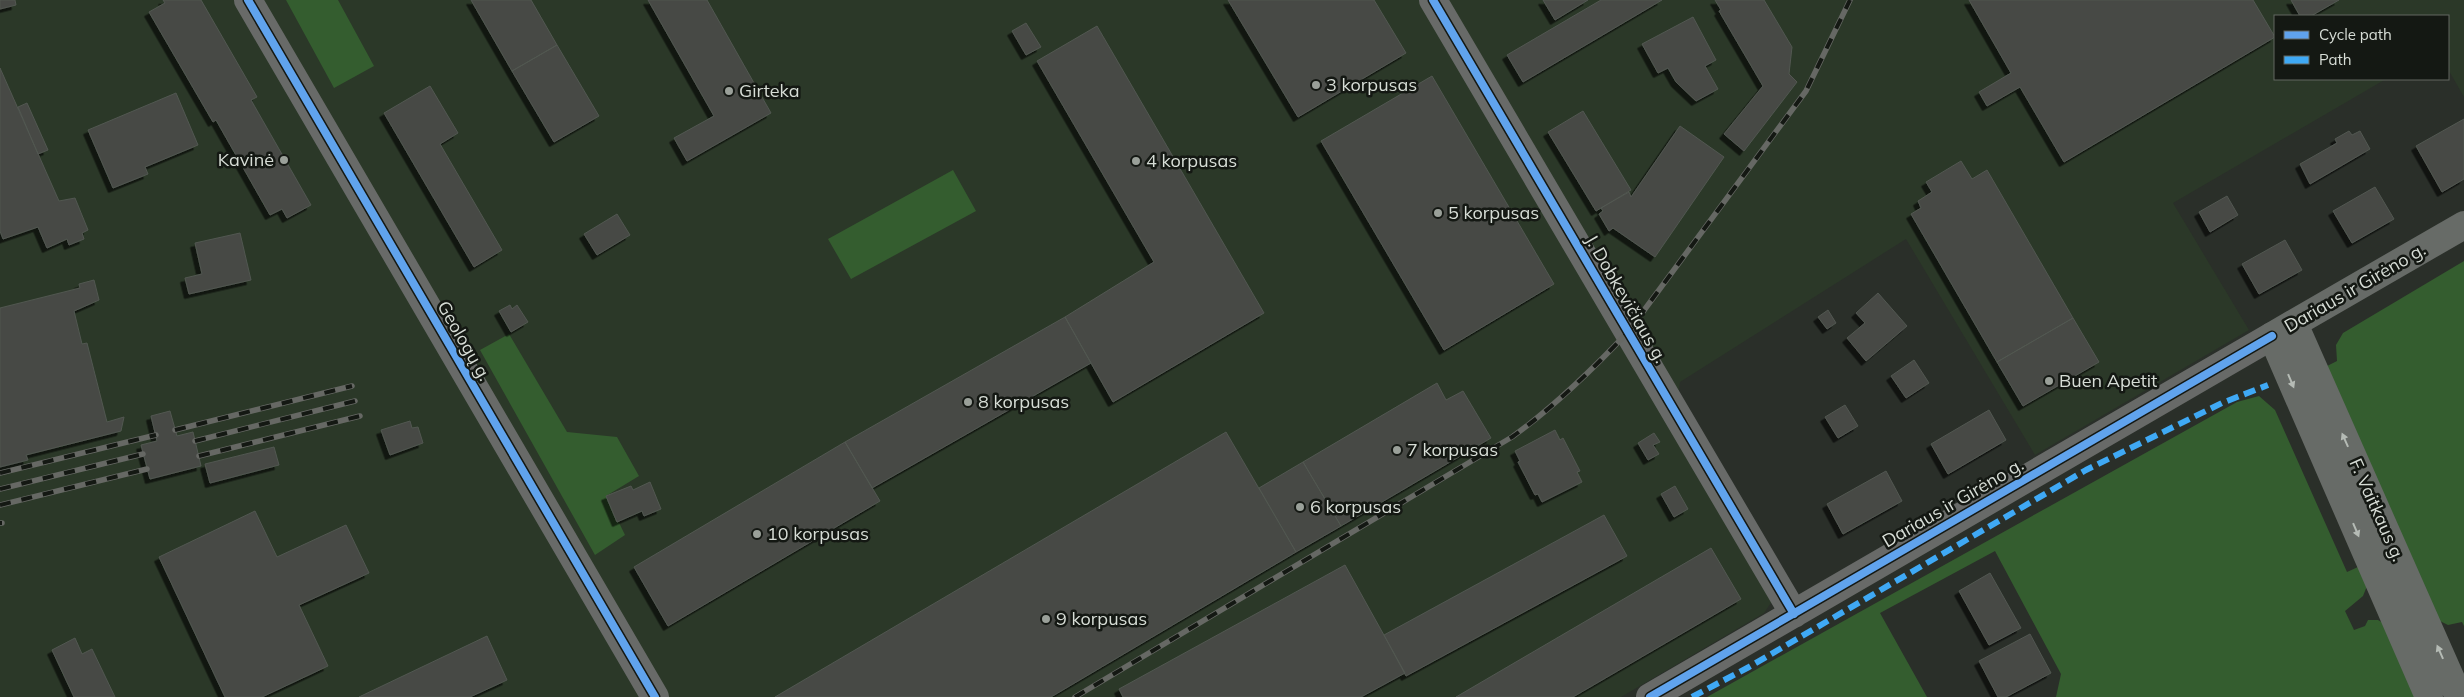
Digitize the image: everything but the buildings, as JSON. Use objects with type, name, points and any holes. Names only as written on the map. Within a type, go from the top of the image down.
[{"type":"main road","name":"Dariaus ir Girėno g.","points":[[2283,330],[2464,225]]},
{"type":"main road","name":"F. Vaitkaus g.","points":[[2283,330],[2428,697]]},
{"type":"main road","name":"F. Vaitkaus g.","points":[[2283,330],[2459,697]]},
{"type":"street","name":"Geologų g.","points":[[248,0],[655,697]]},
{"type":"street","name":"J. Dobkevičiaus g.","points":[[1433,0],[1794,614]]},
{"type":"street","name":"Dariaus ir Girėno g.","points":[[1650,697],[2283,330]]},
{"type":"shaded area","points":[[0,0],[2464,0],[2464,97],[2449,71],[2449,15],[2274,15],[2274,80],[2384,80],[2173,203],[2249,330],[2035,455],[1906,239],[1680,382],[1678,396],[1786,580],[1764,613],[1621,697],[0,697]]},
{"type":"green space","points":[[286,0],[338,0],[374,66],[334,88]]},
{"type":"green space","points":[[953,170],[976,211],[851,279],[828,239]]},
{"type":"green space","points":[[2464,261],[2464,626],[2462,622],[2448,625],[2438,620],[2325,367],[2337,361],[2336,345],[2343,333]]},
{"type":"green space","points":[[509,334],[567,432],[617,437],[639,476],[606,496],[625,535],[595,555],[480,350]]},
{"type":"green space","points":[[2259,396],[2275,410],[2347,572],[2358,567],[2367,586],[2363,596],[2345,611],[2354,630],[2365,626],[2368,620],[2378,620],[2385,624],[2415,697],[2056,697],[2061,674],[1995,551],[1880,613],[1927,697],[1707,697],[2237,402]]},
{"type":"railway","points":[[1075,697],[1512,437],[1572,388],[1628,332],[1806,91],[1850,0]]},
{"type":"railway","points":[[175,430],[352,386]]},
{"type":"railway","points":[[195,441],[355,401]]},
{"type":"railway","points":[[199,456],[360,416]]},
{"type":"railway","points":[[0,473],[156,435]]},
{"type":"railway","points":[[0,489],[143,454]]},
{"type":"railway","points":[[0,505],[147,469]]},
{"type":"marked path","points":[[1692,697],[1749,667],[2086,470],[2222,403],[2268,385]]},
{"type":"cycle path","points":[[248,0],[655,697]]},
{"type":"cycle path","points":[[1433,0],[1794,614]]},
{"type":"cycle path","points":[[1650,697],[2272,336]]},
{"type":"place","name":"3 korpusas","points":[[1316,85]]},
{"type":"place","name":"Girteka","points":[[729,91]]},
{"type":"place","name":"Kavinė","points":[[284,160]]},
{"type":"place","name":"4 korpusas","points":[[1136,161]]},
{"type":"place","name":"5 korpusas","points":[[1438,213]]},
{"type":"place","name":"Buen Apetit","points":[[2049,381]]},
{"type":"place","name":"8 korpusas","points":[[968,402]]},
{"type":"place","name":"7 korpusas","points":[[1397,450]]},
{"type":"place","name":"6 korpusas","points":[[1300,507]]},
{"type":"place","name":"10 korpusas","points":[[757,534]]},
{"type":"place","name":"9 korpusas","points":[[1046,619]]}]
